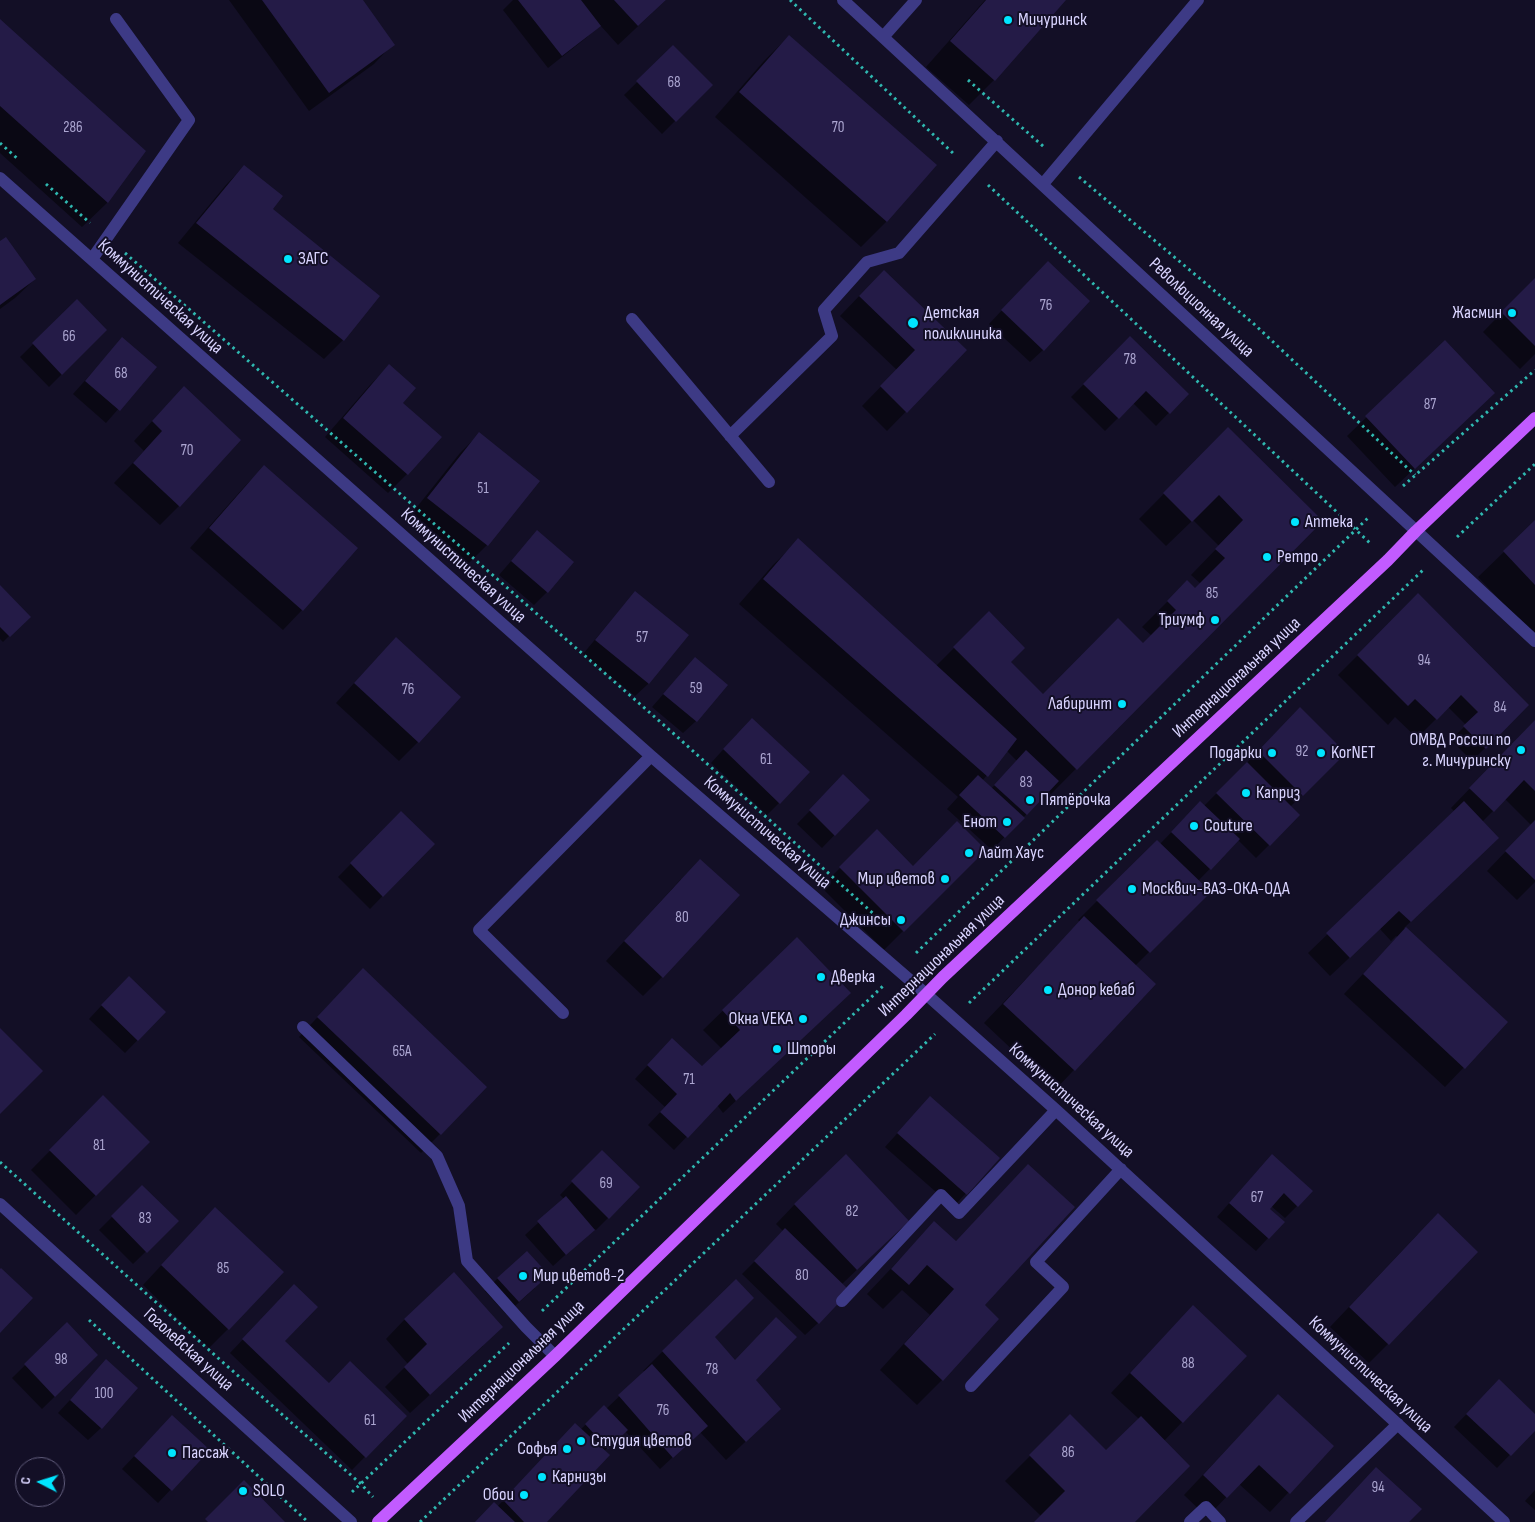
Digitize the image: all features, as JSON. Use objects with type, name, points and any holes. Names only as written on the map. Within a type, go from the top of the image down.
[{"type":"main road","name":"Интернациональная улица","points":[[378,1522],[555,1356],[943,977],[1388,560],[1535,418]]},
{"type":"street","name":"Революционная улица","points":[[844,0],[1535,641]]},
{"type":"street","points":[[884,36],[916,0]]},
{"type":"street","points":[[1043,184],[1198,0]]},
{"type":"street","points":[[92,260],[189,120],[116,19]]},
{"type":"street","points":[[730,436],[832,336],[824,310],[867,262],[899,253],[997,141]]},
{"type":"street","name":"Коммунистическая улица","points":[[0,178],[651,756],[926,994],[1056,1110],[1504,1522]]},
{"type":"street","points":[[632,319],[769,482]]},
{"type":"street","points":[[563,1013],[479,930],[651,756]]},
{"type":"street","points":[[302,1027],[436,1156],[459,1206],[467,1262],[555,1356]]},
{"type":"street","points":[[842,1301],[941,1196],[959,1213],[1056,1110]]},
{"type":"street","points":[[972,1386],[1063,1287],[1036,1262],[1121,1169]]},
{"type":"street","name":"Гоголевская улица","points":[[0,1204],[351,1522]]},
{"type":"street","points":[[1296,1522],[1398,1424]]},
{"type":"street","points":[[1190,1522],[1206,1507],[1220,1522]]},
{"type":"path","points":[[790,0],[1411,581]]},
{"type":"path","points":[[965,78],[1061,162],[1254,324],[1415,475]]},
{"type":"path","points":[[0,143],[25,166]]},
{"type":"path","points":[[45,183],[673,733],[894,932]]},
{"type":"path","points":[[336,1508],[1384,502],[1535,370]]},
{"type":"path","points":[[420,1522],[971,1002],[1535,464]]},
{"type":"path","points":[[916,952],[971,1002]]},
{"type":"path","points":[[0,1162],[361,1484],[388,1513]]},
{"type":"path","points":[[88,1319],[308,1522]]},
{"type":"building","points":[[262,0],[363,0],[395,45],[329,93]]},
{"type":"building","points":[[518,0],[581,0],[601,26],[562,56]]},
{"type":"building","points":[[614,0],[666,0],[638,26]]},
{"type":"building","name":"Мичуринск","points":[[986,0],[1066,0],[995,81],[950,41]]},
{"type":"building","points":[[0,19],[146,151],[108,203],[0,106]]},
{"type":"building","points":[[789,35],[937,165],[887,222],[739,92]]},
{"type":"building","points":[[673,45],[713,85],[676,122],[636,81]]},
{"type":"building","name":"ЗАГС","points":[[244,165],[283,196],[273,209],[380,296],[344,341],[196,223]]},
{"type":"building","points":[[6,237],[36,279],[0,305],[0,241]]},
{"type":"building","points":[[1048,261],[1090,301],[1044,351],[1001,310]]},
{"type":"building","name":"Детская поликлиника","points":[[884,270],[967,350],[907,413],[880,386],[915,350],[859,296]]},
{"type":"building","points":[[1535,278],[1535,346],[1501,312]]},
{"type":"building","points":[[77,299],[107,330],[62,375],[32,343]]},
{"type":"building","points":[[1130,336],[1189,394],[1170,414],[1146,391],[1119,419],[1083,384]]},
{"type":"building","points":[[122,337],[157,367],[120,411],[85,381]]},
{"type":"building","points":[[1445,340],[1495,393],[1415,469],[1365,416]]},
{"type":"building","points":[[389,364],[416,388],[403,403],[442,437],[408,475],[343,418]]},
{"type":"building","points":[[184,386],[241,440],[180,507],[133,463],[162,431],[152,421]]},
{"type":"building","points":[[1228,427],[1323,521],[1077,770],[953,647],[989,611],[1025,648],[1011,662],[1043,694],[1118,618],[1143,643],[1176,610],[1167,601],[1187,580],[1195,588],[1225,558],[1215,549],[1243,520],[1219,495],[1192,522],[1163,493]]},
{"type":"building","points":[[479,432],[540,481],[488,546],[427,498]]},
{"type":"building","points":[[264,465],[358,548],[303,611],[209,528]]},
{"type":"building","points":[[1535,520],[1535,585],[1503,551]]},
{"type":"building","points":[[537,530],[574,562],[548,593],[511,561]]},
{"type":"building","points":[[798,538],[1017,739],[988,777],[763,579]]},
{"type":"building","points":[[0,585],[31,617],[10,637],[0,627]]},
{"type":"building","points":[[635,591],[689,635],[649,684],[595,640]]},
{"type":"building","points":[[1418,593],[1529,705],[1486,749],[1463,726],[1478,712],[1461,695],[1437,720],[1415,699],[1408,706],[1357,655]]},
{"type":"building","points":[[396,637],[461,697],[419,743],[354,683]]},
{"type":"building","points":[[695,657],[728,685],[697,722],[663,694]]},
{"type":"building","points":[[1300,707],[1346,753],[1303,796],[1258,751]]},
{"type":"building","points":[[752,718],[810,772],[780,804],[723,749]]},
{"type":"building","name":"ОМВД России по г. Мичуринску","points":[[1535,720],[1535,791],[1524,780],[1494,812],[1469,788]]},
{"type":"building","points":[[1026,750],[1059,781],[1027,815],[994,785]]},
{"type":"building","points":[[1247,762],[1300,815],[1270,846],[1216,793]]},
{"type":"building","points":[[843,774],[870,800],[835,836],[809,810]]},
{"type":"building","points":[[978,775],[1025,818],[1005,838],[959,795]]},
{"type":"building","points":[[1200,801],[1240,839],[1211,870],[1171,832]]},
{"type":"building","points":[[1464,801],[1499,838],[1411,922],[1399,911],[1350,958],[1326,933]]},
{"type":"building","points":[[401,811],[435,844],[383,897],[350,863]]},
{"type":"building","points":[[1535,820],[1535,880],[1505,851]]},
{"type":"building","points":[[957,821],[986,850],[904,932],[839,867],[877,829],[913,866]]},
{"type":"building","points":[[1157,840],[1211,892],[1150,953],[1096,900]]},
{"type":"building","points":[[700,859],[740,895],[663,978],[624,941]]},
{"type":"building","points":[[1084,916],[1156,984],[1075,1071],[1003,1004]]},
{"type":"building","points":[[1406,927],[1508,1022],[1465,1069],[1363,974]]},
{"type":"building","points":[[797,937],[851,993],[736,1101],[730,1093],[688,1138],[660,1112],[677,1094],[647,1065],[672,1038],[702,1066],[740,1030],[722,1010]]},
{"type":"building","points":[[363,968],[487,1087],[441,1135],[317,1017]]},
{"type":"building","points":[[129,976],[166,1012],[138,1041],[101,1005]]},
{"type":"building","points":[[0,1028],[43,1071],[0,1114]]},
{"type":"building","points":[[103,1095],[150,1142],[96,1196],[49,1150]]},
{"type":"building","points":[[930,1096],[1000,1158],[967,1195],[897,1133]]},
{"type":"building","points":[[602,1150],[640,1187],[609,1219],[571,1181]]},
{"type":"building","points":[[846,1154],[909,1221],[857,1270],[794,1204]]},
{"type":"building","points":[[1272,1154],[1313,1191],[1298,1207],[1284,1193],[1270,1209],[1285,1222],[1269,1239],[1229,1203]]},
{"type":"building","points":[[1028,1164],[1075,1207],[985,1305],[999,1319],[943,1381],[904,1344],[954,1289],[927,1265],[909,1285],[891,1269],[934,1221],[956,1241]]},
{"type":"building","points":[[142,1185],[179,1221],[147,1253],[111,1216]]},
{"type":"building","points":[[566,1196],[595,1230],[566,1255],[537,1221]]},
{"type":"building","points":[[215,1207],[284,1272],[229,1330],[161,1265]]},
{"type":"building","points":[[1438,1213],[1478,1252],[1389,1345],[1349,1307]]},
{"type":"building","points":[[785,1228],[850,1291],[819,1324],[754,1261]]},
{"type":"building","name":"Мир цветов-2","points":[[527,1251],[549,1275],[519,1302],[497,1278]]},
{"type":"building","points":[[0,1269],[33,1298],[0,1333]]},
{"type":"building","points":[[454,1272],[503,1327],[430,1395],[404,1367],[427,1344],[404,1319]]},
{"type":"building","points":[[736,1279],[754,1298],[715,1337],[735,1360],[776,1317],[797,1337],[756,1380],[781,1409],[746,1442],[662,1351]]},
{"type":"building","points":[[294,1284],[318,1307],[285,1341],[329,1383],[350,1361],[407,1416],[366,1458],[242,1339]]},
{"type":"building","points":[[1193,1305],[1247,1356],[1183,1423],[1130,1373]]},
{"type":"building","points":[[67,1322],[98,1355],[55,1397],[24,1364]]},
{"type":"building","points":[[106,1359],[138,1388],[102,1429],[70,1400]]},
{"type":"building","points":[[652,1364],[708,1426],[673,1458],[618,1395]]},
{"type":"building","points":[[1499,1379],[1535,1414],[1535,1431],[1511,1456],[1466,1414]]},
{"type":"building","points":[[1278,1394],[1334,1446],[1290,1494],[1259,1465],[1227,1498],[1203,1475]]},
{"type":"building","points":[[604,1405],[628,1430],[608,1449],[585,1424]]},
{"type":"building","points":[[1070,1414],[1106,1450],[1141,1416],[1190,1466],[1135,1522],[1034,1522],[1065,1491],[1029,1455]]},
{"type":"building","name":"Пассаж","points":[[172,1415],[210,1450],[172,1491],[134,1456]]},
{"type":"building","points":[[575,1423],[610,1455],[547,1522],[524,1522],[503,1500]]},
{"type":"building","points":[[1376,1467],[1422,1509],[1409,1522],[1325,1522]]},
{"type":"building","points":[[244,1480],[285,1522],[208,1522],[205,1519]]},
{"type":"building","points":[[494,1502],[515,1522],[475,1522]]},
{"type":"place","name":"Мичуринск","points":[[1008,20]]},
{"type":"place","name":"ЗАГС","points":[[288,259]]},
{"type":"place","name":"Жасмин","points":[[1512,313]]},
{"type":"place","name":"Детская поликлиника","points":[[913,323]]},
{"type":"place","name":"Аптека","points":[[1295,522]]},
{"type":"place","name":"Ретро","points":[[1267,557]]},
{"type":"place","name":"Триумф","points":[[1215,620]]},
{"type":"place","name":"Лабиринт","points":[[1122,704]]},
{"type":"place","name":"ОМВД России по г. Мичуринску","points":[[1521,750]]},
{"type":"place","name":"Подарки","points":[[1272,753]]},
{"type":"place","name":"KorNET","points":[[1321,753]]},
{"type":"place","name":"Каприз","points":[[1246,793]]},
{"type":"place","name":"Пятёрочка","points":[[1030,800]]},
{"type":"place","name":"Енот","points":[[1007,822]]},
{"type":"place","name":"Couture","points":[[1194,826]]},
{"type":"place","name":"Лайт Хаус","points":[[969,853]]},
{"type":"place","name":"Мир цветов","points":[[945,879]]},
{"type":"place","name":"Москвич-ВАЗ-ОКА-ОДА","points":[[1132,889]]},
{"type":"place","name":"Джинсы","points":[[901,920]]},
{"type":"place","name":"Дверка","points":[[821,977]]},
{"type":"place","name":"Донор кебаб","points":[[1048,990]]},
{"type":"place","name":"Окна VEKA","points":[[803,1019]]},
{"type":"place","name":"Шторы","points":[[777,1049]]},
{"type":"place","name":"Мир цветов-2","points":[[523,1276]]},
{"type":"place","name":"Студия цветов","points":[[581,1441]]},
{"type":"place","name":"Софья","points":[[567,1449]]},
{"type":"place","name":"Пассаж","points":[[172,1453]]},
{"type":"place","name":"Карнизы","points":[[542,1477]]},
{"type":"place","name":"SOLO","points":[[243,1491]]},
{"type":"place","name":"Обои","points":[[524,1495]]}]
